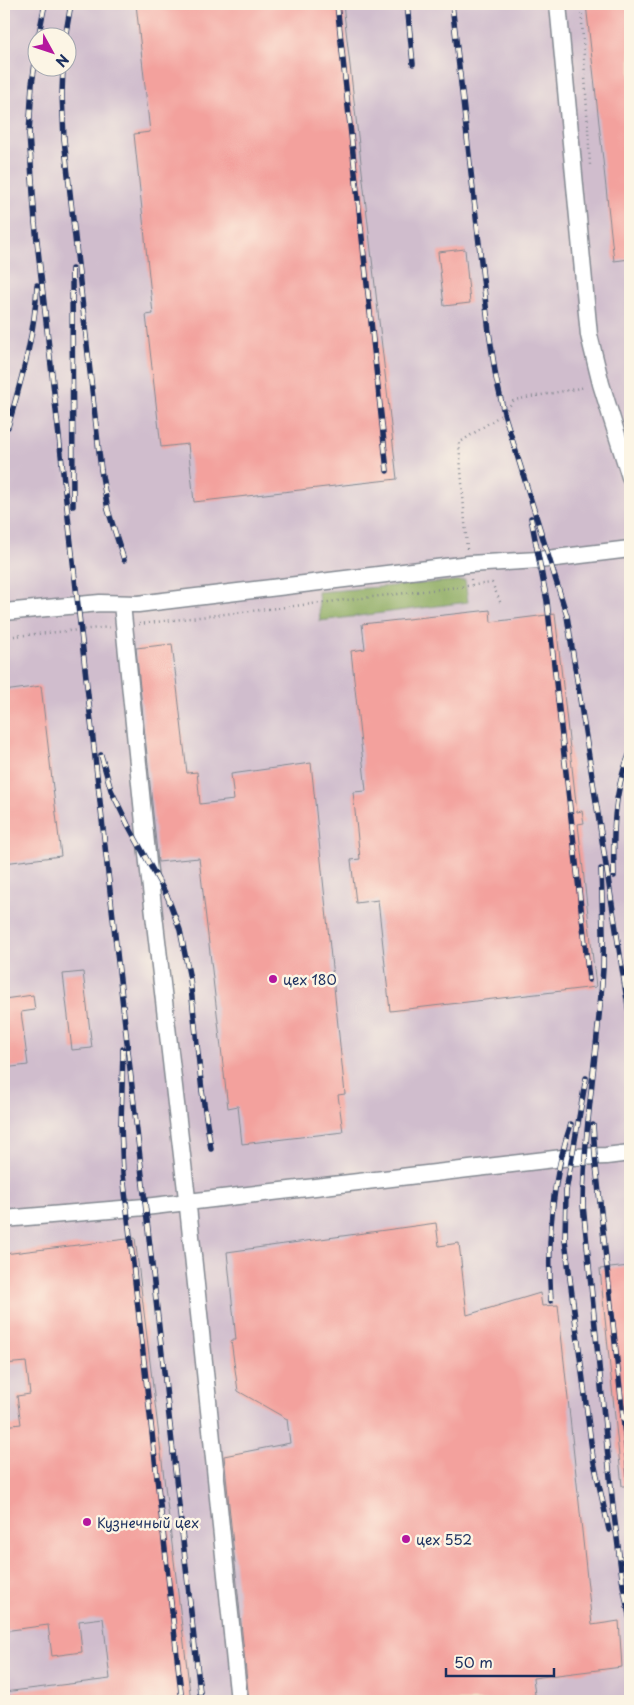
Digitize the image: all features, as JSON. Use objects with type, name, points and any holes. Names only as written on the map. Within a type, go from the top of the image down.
[{"type":"lane","points":[[558,4],[589,335],[601,384],[630,477]]},
{"type":"lane","points":[[4,612],[100,603],[148,603],[468,564],[540,560],[630,549]]},
{"type":"lane","points":[[122,604],[148,863],[187,1201],[239,1701]]},
{"type":"lane","points":[[4,1219],[145,1207],[571,1157],[630,1153]]},
{"type":"path","points":[[581,4],[590,170]]},
{"type":"path","points":[[472,585],[468,564],[459,443],[504,413],[514,400],[601,384]]},
{"type":"path","points":[[4,637],[124,626],[492,583],[501,604]]},
{"type":"shaded area","points":[[4,4],[630,4],[630,1701],[4,1701]]},
{"type":"green space","points":[[465,580],[468,602],[320,621],[318,592]]},
{"type":"building","points":[[136,4],[343,4],[397,479],[194,502],[188,444],[161,447],[146,315],[153,314],[134,134],[150,132]]},
{"type":"building","points":[[586,4],[630,4],[630,259],[614,261]]},
{"type":"building","points":[[465,249],[470,303],[444,306],[438,252]]},
{"type":"building","points":[[490,610],[491,622],[555,614],[577,812],[582,811],[584,823],[578,824],[596,987],[390,1011],[378,900],[356,903],[351,860],[360,859],[353,792],[366,791],[351,651],[365,649],[362,624]]},
{"type":"building","name":"цех 180","points":[[172,644],[187,773],[197,772],[200,804],[234,800],[231,774],[311,763],[345,1094],[338,1095],[343,1132],[242,1144],[238,1106],[228,1108],[199,858],[158,862],[136,648]]},
{"type":"building","points":[[41,686],[61,856],[4,863],[4,691]]},
{"type":"building","points":[[83,972],[92,1048],[72,1050],[63,974]]},
{"type":"building","points":[[33,995],[35,1010],[21,1012],[28,1065],[4,1068],[4,999]]},
{"type":"building","name":"цех 552","points":[[436,1223],[439,1246],[459,1243],[467,1315],[540,1293],[542,1306],[558,1305],[592,1625],[619,1621],[622,1667],[533,1678],[535,1695],[481,1701],[249,1701],[224,1456],[290,1443],[287,1419],[238,1391],[231,1340],[236,1340],[227,1252]]},
{"type":"building","name":"Кузнечный цех","points":[[135,1238],[191,1701],[4,1701],[4,1692],[110,1679],[103,1618],[79,1621],[82,1652],[52,1656],[48,1625],[4,1631],[4,1426],[21,1424],[17,1396],[30,1394],[26,1362],[4,1364],[4,1254]]},
{"type":"building","points":[[630,1266],[630,1486],[622,1486],[600,1269]]},
{"type":"railway","points":[[40,28],[45,4]]},
{"type":"railway","points":[[67,28],[71,4]]},
{"type":"railway","points":[[337,4],[387,471]]},
{"type":"railway","points":[[407,4],[413,64]]},
{"type":"railway","points":[[452,4],[489,332],[496,378],[504,413],[567,616],[630,1019]]},
{"type":"railway","points":[[33,78],[29,134],[35,223],[201,1701]]},
{"type":"railway","points":[[63,78],[64,139],[101,470],[108,510],[124,560]]},
{"type":"railway","points":[[72,269],[73,506]]},
{"type":"railway","points":[[8,427],[30,340],[37,285]]},
{"type":"railway","points":[[531,518],[547,601],[589,980]]},
{"type":"railway","points":[[614,876],[614,829],[617,798],[624,768],[630,753]]},
{"type":"railway","points":[[101,755],[111,790],[168,898],[180,930],[190,979],[202,1091],[211,1149]]},
{"type":"railway","points":[[601,869],[603,969],[588,1116],[583,1205],[613,1507],[623,1585],[630,1620]]},
{"type":"railway","points":[[123,1049],[121,1125],[123,1174],[182,1701]]},
{"type":"railway","points":[[586,1078],[566,1191],[565,1240],[593,1458],[609,1530]]},
{"type":"railway","points":[[551,1301],[550,1233],[552,1211],[559,1168],[571,1124]]},
{"type":"railway","points":[[593,1125],[630,1482]]},
{"type":"place","name":"цех 180","points":[[273,979]]},
{"type":"place","name":"Кузнечный цех","points":[[87,1522]]},
{"type":"place","name":"цех 552","points":[[406,1539]]}]
